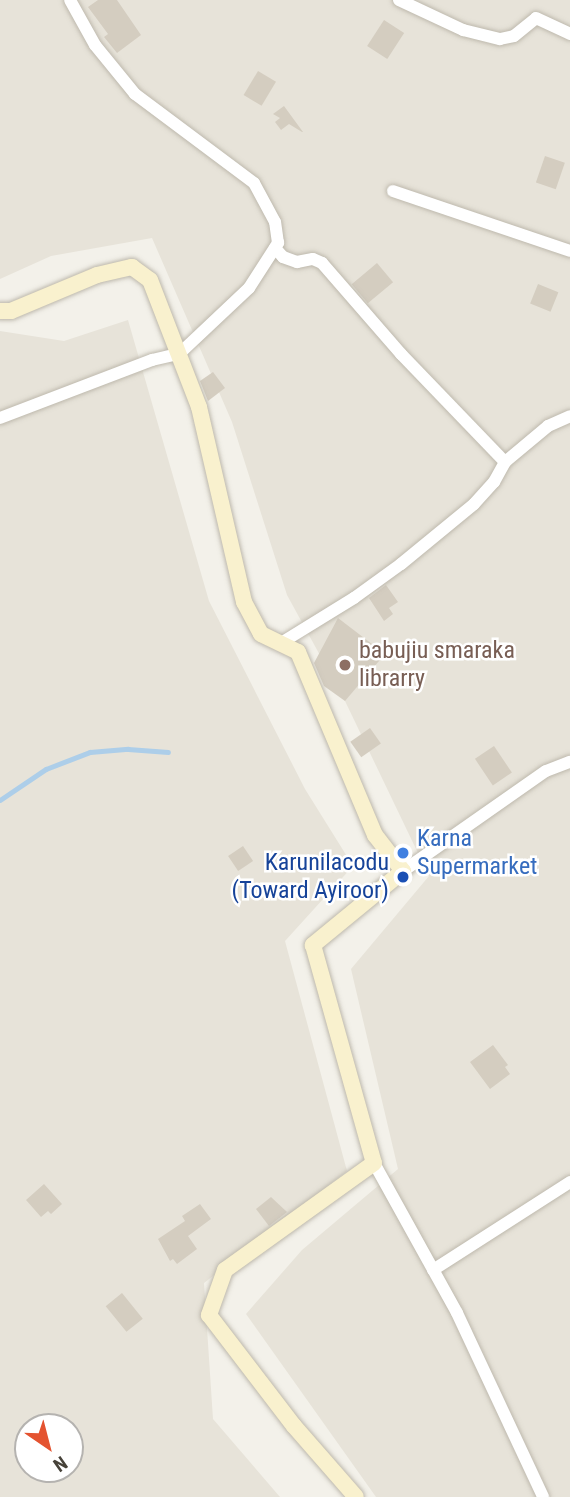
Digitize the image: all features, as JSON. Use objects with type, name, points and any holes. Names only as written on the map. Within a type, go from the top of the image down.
[{"type":"main road","points":[[0,311],[11,311],[97,275],[132,267],[150,279],[199,407],[244,602],[261,634],[298,652],[375,835],[403,871],[313,944],[374,1163],[225,1270],[209,1315],[294,1426],[356,1497]]},
{"type":"street","points":[[0,418],[152,360],[178,354],[248,288],[278,243],[275,222],[254,183],[135,94],[95,45],[70,0]]},
{"type":"street","points":[[400,0],[463,30],[500,39],[514,36],[536,18],[570,34]]},
{"type":"street","points":[[393,191],[570,251]]},
{"type":"street","points":[[275,248],[290,260],[313,259],[322,263],[401,354],[505,461]]},
{"type":"street","points":[[281,643],[354,598],[432,539],[474,504],[494,482],[505,461],[548,426],[570,416]]},
{"type":"street","points":[[403,871],[546,771],[570,762]]},
{"type":"street","points":[[374,1163],[457,1313],[543,1497]]},
{"type":"street","points":[[433,1270],[570,1182]]},
{"type":"shaded area","points":[[0,0],[570,0],[570,1497],[376,1497],[246,1314],[302,1250],[398,1169],[351,969],[429,876],[345,701],[287,595],[232,422],[152,238],[51,256],[0,279]]},
{"type":"shaded area","points":[[128,320],[209,601],[305,789],[353,866],[285,941],[347,1171],[204,1283],[213,1419],[280,1497],[0,1497],[0,331],[64,341]]},
{"type":"building","points":[[98,0],[117,0],[141,35],[117,53],[104,37],[108,34],[88,7]]},
{"type":"building","points":[[384,20],[404,33],[387,59],[367,46]]},
{"type":"building","points":[[258,71],[276,82],[262,106],[244,95]]},
{"type":"building","points":[[284,106],[303,132],[289,124],[281,130],[275,122],[280,118],[273,114]]},
{"type":"building","points":[[545,156],[565,163],[556,189],[536,182]]},
{"type":"building","points":[[377,263],[393,282],[368,303],[352,284]]},
{"type":"building","points":[[538,284],[558,292],[551,312],[530,303]]},
{"type":"building","points":[[213,372],[225,388],[208,401],[200,381]]},
{"type":"building","points":[[386,585],[398,602],[389,608],[393,614],[384,621],[369,598]]},
{"type":"building","name":"babujiu smaraka librarry","points":[[338,618],[385,654],[345,701],[324,686],[314,663]]},
{"type":"building","points":[[370,728],[381,744],[361,757],[350,742]]},
{"type":"building","points":[[494,746],[512,773],[493,785],[475,759]]},
{"type":"building","points":[[243,846],[253,861],[238,871],[228,856]]},
{"type":"building","points":[[493,1045],[508,1065],[505,1067],[510,1074],[490,1089],[470,1062]]},
{"type":"building","points":[[44,1184],[62,1204],[51,1214],[48,1211],[41,1217],[26,1200]]},
{"type":"building","points":[[271,1197],[287,1212],[269,1226],[256,1209]]},
{"type":"building","points":[[200,1204],[211,1219],[188,1236],[197,1249],[177,1264],[173,1259],[170,1261],[158,1239],[185,1221],[182,1216]]},
{"type":"building","points":[[122,1293],[143,1319],[126,1332],[106,1306]]},
{"type":"waterway","points":[[0,800],[46,769],[90,752],[128,749],[168,752]]},
{"type":"place","name":"babujiu smaraka librarry","points":[[345,665]]},
{"type":"place","name":"Karna Supermarket","points":[[403,853]]},
{"type":"place","name":"Karunilacodu (Toward Ayiroor)","points":[[403,877]]}]
